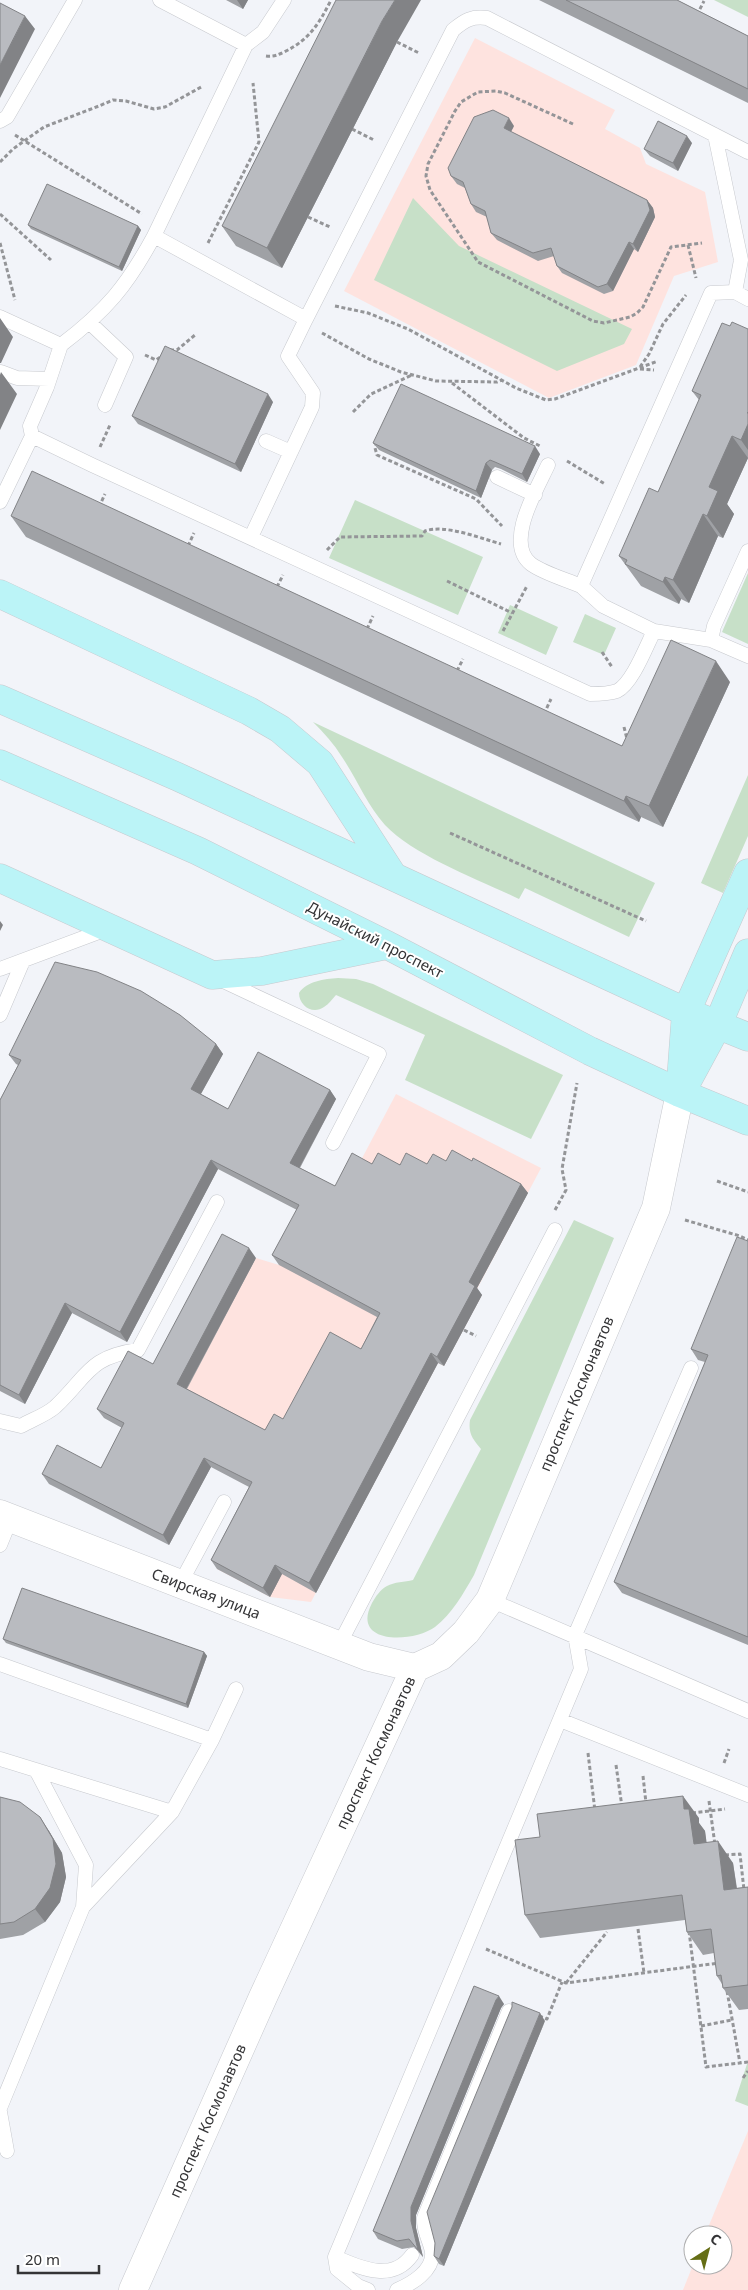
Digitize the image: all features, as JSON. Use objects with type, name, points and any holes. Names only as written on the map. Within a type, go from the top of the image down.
[{"type":"main road","points":[[0,594],[249,711],[280,729],[320,763],[393,876]]},
{"type":"main road","points":[[0,699],[178,777],[686,1012],[748,1037]]},
{"type":"main road","name":"Дунайский проспект","points":[[0,764],[198,851],[388,945],[590,1051],[680,1093],[748,1121]]},
{"type":"main road","name":"проспект Космонавтов","points":[[680,1093],[686,1012],[748,873]]},
{"type":"main road","points":[[0,878],[212,975],[262,971],[388,945]]},
{"type":"main road","name":"проспект Космонавтов","points":[[680,1093],[718,1024],[748,953]]},
{"type":"street","name":"проспект Космонавтов","points":[[133,2290],[263,1996],[415,1668],[441,1656],[466,1632],[490,1600],[656,1208],[680,1093]]},
{"type":"street","name":"Свирская улица","points":[[5,1516],[339,1645],[369,1656],[415,1668]]},
{"type":"lane","points":[[4,126],[75,0]]},
{"type":"lane","points":[[160,0],[246,45]]},
{"type":"lane","points":[[0,502],[32,436],[30,426],[61,345],[90,323],[123,288],[156,230],[246,45],[263,32],[284,0]]},
{"type":"lane","points":[[251,537],[312,407],[313,393],[288,356],[453,30],[465,20],[476,17],[487,18],[748,152]]},
{"type":"lane","points":[[715,135],[741,260],[735,292]]},
{"type":"lane","points":[[156,230],[199,262],[306,319]]},
{"type":"lane","points":[[581,586],[711,293],[735,292],[748,299]]},
{"type":"lane","points":[[0,317],[61,345]]},
{"type":"lane","points":[[90,323],[126,357],[105,405]]},
{"type":"lane","points":[[1,372],[17,378],[49,379]]},
{"type":"lane","points":[[32,436],[590,694],[605,694],[618,691],[627,684],[654,631]]},
{"type":"lane","points":[[266,441],[291,452]]},
{"type":"lane","points":[[548,464],[521,526],[520,548],[531,564],[581,586],[603,606],[654,631],[710,640],[748,656]]},
{"type":"lane","points":[[496,477],[535,495]]},
{"type":"lane","points":[[710,640],[714,626],[748,551]]},
{"type":"lane","points":[[0,969],[109,929]]},
{"type":"lane","points":[[0,1015],[23,961]]},
{"type":"lane","points":[[212,975],[379,1054],[333,1143]]},
{"type":"lane","points":[[0,1421],[21,1426],[53,1408],[94,1364],[117,1353],[138,1350],[217,1202]]},
{"type":"lane","points":[[339,1645],[554,1230]]},
{"type":"lane","points":[[368,2290],[358,2286],[337,2269],[335,2257],[581,1669],[575,1635],[691,1368]]},
{"type":"lane","points":[[180,1584],[224,1502]]},
{"type":"lane","points":[[0,1545],[5,1516]]},
{"type":"lane","points":[[490,1600],[748,1711]]},
{"type":"lane","points":[[0,1664],[212,1740]]},
{"type":"lane","points":[[83,1907],[172,1812],[212,1740],[236,1689]]},
{"type":"lane","points":[[560,1720],[748,1795]]},
{"type":"lane","points":[[0,1760],[172,1812]]},
{"type":"lane","points":[[0,2108],[83,1907],[86,1865],[36,1770]]},
{"type":"lane","points":[[397,2290],[419,2279],[431,2261],[432,2253],[423,2226],[424,2218],[509,2011]]},
{"type":"lane","points":[[0,2112],[7,2151]]},
{"type":"lane","points":[[335,2257],[364,2268],[387,2272],[407,2262],[412,2255]]},
{"type":"path","points":[[257,55],[273,57],[301,44],[323,16],[331,0]]},
{"type":"path","points":[[694,22],[704,1]]},
{"type":"path","points":[[397,42],[420,53]]},
{"type":"path","points":[[0,162],[24,141],[44,128],[113,100],[138,103],[154,109],[165,107],[216,78],[231,75]]},
{"type":"path","points":[[199,262],[259,142],[252,88],[253,80]]},
{"type":"path","points":[[572,124],[536,106],[496,91],[478,92],[460,102],[430,159],[426,176],[430,190],[474,258],[483,265],[593,321],[604,323],[630,317],[643,307],[671,247],[702,243]]},
{"type":"path","points":[[4,126],[156,230]]},
{"type":"path","points":[[352,130],[375,141]]},
{"type":"path","points":[[0,214],[51,260]]},
{"type":"path","points":[[308,217],[331,228]]},
{"type":"path","points":[[0,243],[14,293],[18,326]]},
{"type":"path","points":[[688,245],[694,269]]},
{"type":"path","points":[[638,369],[649,354],[670,314],[692,290]]},
{"type":"path","points":[[314,302],[368,313],[408,329],[485,369],[502,380],[546,400],[555,400],[653,364],[691,338]]},
{"type":"path","points":[[306,319],[317,330],[388,368],[451,383],[496,382],[502,380]]},
{"type":"path","points":[[126,357],[137,351],[156,360],[164,355],[167,350],[177,350],[195,335]]},
{"type":"path","points":[[353,412],[371,394],[413,375]]},
{"type":"path","points":[[92,465],[119,406],[111,391]]},
{"type":"path","points":[[379,433],[375,448],[377,455],[476,500],[520,548]]},
{"type":"path","points":[[95,514],[108,488]]},
{"type":"path","points":[[184,556],[196,528]]},
{"type":"path","points":[[316,567],[326,551],[340,538],[422,536],[425,531],[432,528],[467,534],[520,548]]},
{"type":"path","points":[[494,650],[537,566]]},
{"type":"path","points":[[277,588],[285,570]]},
{"type":"path","points":[[447,581],[512,613]]},
{"type":"path","points":[[367,630],[375,612]]},
{"type":"path","points":[[456,674],[465,653]]},
{"type":"path","points":[[541,721],[553,694]]},
{"type":"path","points":[[624,726],[628,745]]},
{"type":"path","points":[[450,833],[646,922]]},
{"type":"path","points":[[717,1181],[748,1192]]},
{"type":"path","points":[[685,1220],[748,1240]]},
{"type":"path","points":[[736,1245],[740,1236]]},
{"type":"path","points":[[588,1753],[596,1817]]},
{"type":"path","points":[[616,1765],[622,1813]]},
{"type":"path","points":[[643,1776],[647,1810]]},
{"type":"path","points":[[683,1814],[726,1809]]},
{"type":"path","points":[[717,1856],[740,1854],[745,1898]]},
{"type":"path","points":[[688,1926],[706,2067],[748,2062]]},
{"type":"path","points":[[638,1929],[644,1973]]},
{"type":"path","points":[[540,2016],[547,2019],[564,1983],[607,1932]]},
{"type":"path","points":[[486,1949],[564,1983],[722,1963]]},
{"type":"path","points":[[725,1982],[740,2063]]},
{"type":"path","points":[[701,2026],[732,2020]]},
{"type":"path","points":[[743,2078],[748,2071]]},
{"type":"shaded area","points":[[475,38],[615,110],[605,129],[640,148],[646,164],[705,192],[718,262],[674,276],[636,365],[549,398],[344,291]]},
{"type":"shaded area","points":[[396,1094],[541,1168],[476,1291],[482,1295],[444,1366],[438,1363],[311,1602],[270,1597],[217,1569],[267,1476],[184,1393],[256,1258],[279,1265],[342,1196]]},
{"type":"shaded area","points":[[748,2131],[748,2290],[683,2290],[689,2275],[733,2275],[733,2225],[709,2225]]},
{"type":"green space","points":[[714,0],[748,0],[748,17]]},
{"type":"green space","points":[[413,198],[459,246],[632,329],[624,344],[557,371],[374,280]]},
{"type":"green space","points":[[355,500],[483,557],[458,615],[329,558]]},
{"type":"green space","points":[[748,573],[748,644],[722,632]]},
{"type":"green space","points":[[510,605],[558,627],[546,655],[498,633]]},
{"type":"green space","points":[[585,614],[616,628],[604,655],[573,642]]},
{"type":"green space","points":[[313,722],[655,883],[629,937],[525,888],[519,899],[448,866],[413,847],[385,825],[367,800],[339,752]]},
{"type":"green space","points":[[748,775],[748,836],[723,893],[701,883]]},
{"type":"green space","points":[[338,978],[356,979],[373,984],[563,1075],[531,1139],[405,1080],[425,1035],[336,995],[320,1009],[315,1010],[307,1008],[301,1002],[299,993],[306,986],[322,980]]},
{"type":"green space","points":[[574,1220],[614,1238],[474,1575],[452,1610],[435,1627],[413,1636],[400,1638],[387,1637],[376,1633],[369,1627],[367,1617],[372,1603],[378,1593],[387,1586],[413,1580],[481,1449],[470,1433],[470,1420]]},
{"type":"green space","points":[[748,2064],[748,2106],[735,2101]]},
{"type":"building","points":[[336,0],[395,0],[382,21],[267,248],[222,226]]},
{"type":"building","points":[[566,0],[677,0],[748,36],[748,89]]},
{"type":"building","points":[[0,3],[25,16],[0,65]]},
{"type":"building","points":[[493,110],[509,118],[504,128],[647,200],[650,210],[633,244],[629,242],[607,284],[598,287],[557,266],[551,248],[533,253],[491,233],[485,211],[471,204],[463,182],[451,176],[448,168],[474,117]]},
{"type":"building","points":[[658,121],[687,136],[673,163],[644,149]]},
{"type":"building","points":[[47,184],[138,226],[119,267],[28,225]]},
{"type":"building","points":[[732,322],[748,329],[748,424],[741,440],[732,436],[709,487],[718,491],[707,516],[703,514],[673,580],[665,577],[663,582],[625,564],[627,560],[619,556],[649,488],[658,492],[701,395],[692,391],[722,323],[730,326]]},
{"type":"building","points":[[165,346],[268,394],[235,464],[132,416]]},
{"type":"building","points":[[401,384],[535,446],[522,474],[490,460],[486,463],[476,491],[373,443]]},
{"type":"building","points":[[32,471],[622,746],[671,640],[716,661],[649,806],[626,796],[624,801],[11,516]]},
{"type":"building","points":[[55,962],[97,972],[141,991],[180,1015],[216,1044],[191,1089],[228,1109],[258,1052],[330,1090],[290,1163],[335,1186],[352,1153],[372,1164],[378,1153],[400,1165],[406,1153],[427,1164],[433,1154],[446,1161],[452,1150],[472,1161],[473,1158],[521,1184],[469,1282],[475,1286],[437,1357],[431,1353],[309,1583],[275,1565],[263,1588],[211,1560],[252,1482],[204,1458],[163,1535],[42,1474],[57,1445],[101,1468],[124,1423],[97,1409],[128,1351],[153,1364],[222,1234],[249,1248],[177,1384],[265,1430],[274,1414],[283,1419],[330,1332],[361,1349],[380,1313],[272,1255],[299,1205],[211,1160],[120,1332],[65,1303],[19,1395],[0,1385],[0,1100],[21,1060],[9,1055]]},
{"type":"building","points":[[737,1237],[748,1241],[748,1637],[614,1582],[708,1355],[691,1349]]},
{"type":"building","points":[[22,1588],[204,1652],[186,1704],[3,1639]]},
{"type":"building","points":[[683,1796],[684,1809],[689,1809],[694,1844],[718,1841],[724,1890],[748,1887],[748,1985],[723,1988],[721,1975],[717,1976],[711,1929],[687,1932],[682,1895],[525,1915],[515,1840],[540,1837],[537,1814]]},
{"type":"building","points":[[0,1797],[20,1802],[40,1817],[53,1839],[56,1864],[50,1888],[35,1909],[14,1922],[0,1924]]},
{"type":"building","points":[[474,1986],[499,1996],[411,2207],[411,2221],[418,2250],[409,2239],[397,2241],[373,2231]]},
{"type":"building","points":[[512,2002],[540,2013],[439,2259],[434,2256],[435,2243],[427,2212],[512,2007]]}]
